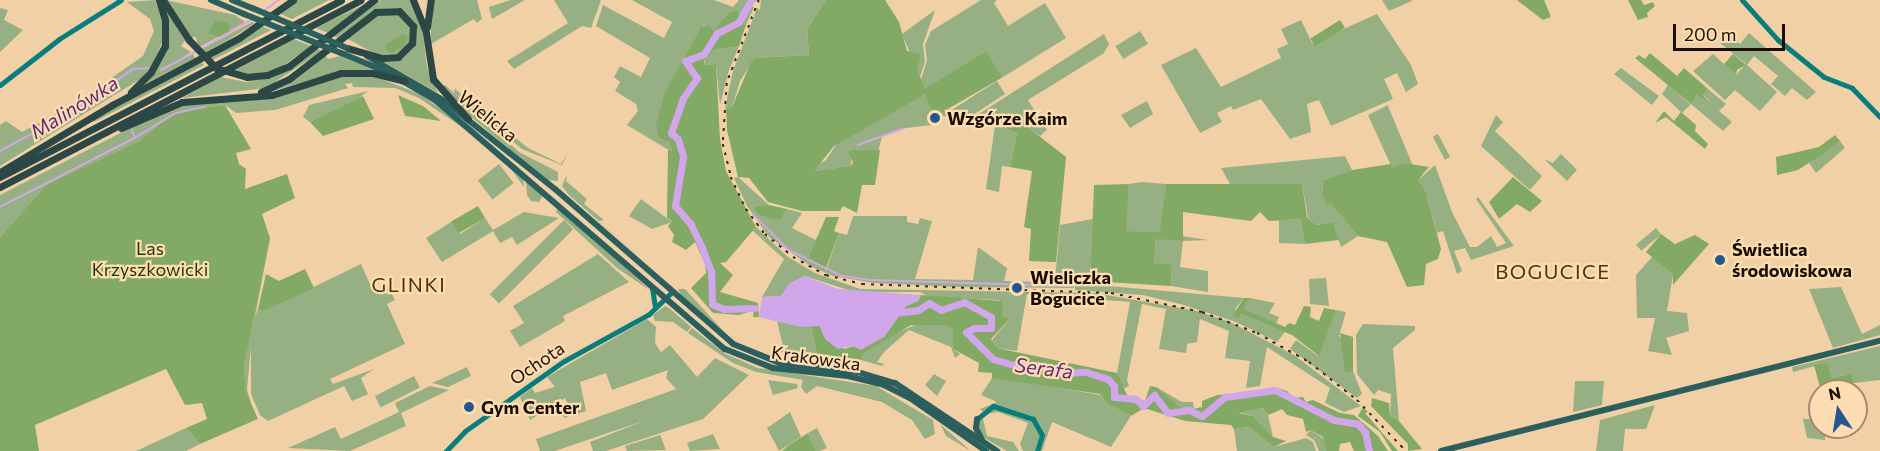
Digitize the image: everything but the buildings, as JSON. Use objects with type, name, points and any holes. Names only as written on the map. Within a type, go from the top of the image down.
[{"type":"highway","points":[[112,105],[146,78],[159,59],[166,25],[159,0]]},
{"type":"highway","points":[[163,0],[189,40],[216,68],[247,77],[284,69],[374,0]]},
{"type":"highway","points":[[0,172],[112,105],[239,38],[293,0]]},
{"type":"highway","points":[[0,177],[341,0]]},
{"type":"highway","points":[[0,187],[360,0]]},
{"type":"highway","points":[[426,33],[432,0]]},
{"type":"highway","points":[[414,1],[426,33],[433,79],[468,120]]},
{"type":"highway","points":[[241,96],[283,83],[376,12],[399,11],[413,26],[412,43],[398,57],[382,58],[347,48]]},
{"type":"highway","points":[[91,140],[182,102],[281,93],[349,71],[404,81]]},
{"type":"main road","name":"Wielicka","points":[[212,0],[404,81],[435,100],[479,135],[650,284]]},
{"type":"main road","name":"Wielicka","points":[[232,0],[347,48],[414,80],[564,197],[691,310]]},
{"type":"main road","name":"Krakowska","points":[[650,284],[716,342],[741,358],[773,368],[848,376],[884,385],[910,398],[986,448],[997,451]]},
{"type":"main road","name":"Krakowska","points":[[691,310],[725,339],[754,355],[790,365],[876,376],[904,388],[954,422],[986,448]]},
{"type":"main road","points":[[1441,451],[1880,341]]},
{"type":"main road","points":[[954,422],[966,425],[977,419],[978,434],[986,448]]},
{"type":"street","points":[[0,85],[59,39],[121,0]]},
{"type":"street","points":[[1742,0],[1779,40],[1824,76],[1852,88],[1880,117]]},
{"type":"street","points":[[650,284],[657,299],[654,310]]},
{"type":"street","name":"Ochota","points":[[446,451],[465,431],[564,361],[654,310],[671,292]]},
{"type":"street","points":[[977,419],[993,406],[1033,419],[1042,435],[1037,451]]},
{"type":"green space","points":[[155,0],[162,19],[162,43],[151,67],[142,78],[0,166],[0,125],[6,121],[22,132],[71,106],[143,56],[154,31],[150,19],[127,2]]},
{"type":"green space","points":[[166,0],[235,15],[245,22],[198,48],[196,37],[190,38]]},
{"type":"green space","points":[[297,0],[329,0],[292,19],[279,13]]},
{"type":"green space","points":[[381,0],[410,0],[423,33],[427,68],[438,93],[382,61],[402,57],[415,42],[414,24],[401,10],[379,9],[338,38],[333,36]]},
{"type":"green space","points":[[435,0],[477,0],[482,19],[477,23],[474,19],[431,44],[431,9]]},
{"type":"green space","points":[[511,0],[525,0],[492,19],[489,7]]},
{"type":"green space","points":[[554,0],[601,0],[591,28],[582,26],[514,69],[507,61],[568,23]]},
{"type":"green space","points":[[632,0],[714,0],[733,7],[739,0],[757,0],[751,6],[754,7],[746,25],[740,14],[729,12],[718,29],[714,31],[704,25],[699,31],[680,65],[669,142],[672,152],[627,125],[638,111],[636,104],[615,91],[620,82],[614,77],[620,66],[641,77],[650,58],[596,26],[603,5],[664,38],[672,22]]},
{"type":"green space","points":[[761,0],[826,0],[807,29],[809,55],[755,58],[740,81],[732,107],[725,108],[733,71],[757,8],[760,10]]},
{"type":"green space","points":[[826,0],[885,0],[899,22],[907,51],[921,55],[917,69],[925,89],[986,51],[1003,77],[941,113],[930,108],[926,94],[834,146],[814,171],[851,166],[853,162],[848,152],[852,150],[880,150],[875,185],[862,185],[857,213],[843,206],[840,211],[802,211],[768,202],[749,178],[738,177],[727,130],[726,108],[732,107],[751,62],[755,58],[809,55],[807,29]]},
{"type":"green space","points":[[981,0],[997,0],[994,3],[1008,26],[1045,3],[1066,38],[1003,77],[986,51],[925,90],[921,80],[927,60],[925,45],[931,31]]},
{"type":"green space","points":[[1382,0],[1412,0],[1412,1],[1389,11]]},
{"type":"green space","points":[[1517,0],[1544,0],[1551,17],[1543,20]]},
{"type":"green space","points":[[1628,0],[1641,0],[1644,5],[1653,2],[1655,6],[1647,13],[1648,17],[1638,20]]},
{"type":"green space","points":[[365,4],[328,33],[316,28],[352,10]]},
{"type":"green space","points":[[0,8],[8,10],[4,20],[23,30],[0,52]]},
{"type":"green space","points":[[165,8],[185,41],[181,46],[191,52],[159,72],[193,54],[195,58],[141,86],[164,54],[168,35]]},
{"type":"green space","points":[[935,10],[923,44],[925,62],[920,77],[902,34]]},
{"type":"green space","points":[[737,11],[746,25],[739,46],[714,50],[704,61],[705,65],[716,64],[720,139],[726,171],[756,227],[726,262],[720,263],[733,275],[720,292],[758,303],[759,317],[753,317],[754,310],[739,315],[713,313],[691,288],[706,273],[705,264],[695,242],[686,250],[672,242],[674,235],[668,226],[672,221],[667,218],[668,150],[672,151],[669,142],[659,138],[656,125],[665,92],[701,27],[708,25],[714,31],[729,12]]},
{"type":"green space","points":[[396,12],[411,27],[411,40],[399,54],[377,55],[346,38],[378,14]]},
{"type":"green space","points":[[1377,14],[1411,65],[1418,84],[1406,92],[1397,73],[1384,79],[1393,99],[1331,126],[1319,100],[1307,104],[1311,132],[1290,139],[1261,99],[1233,110],[1231,106],[1217,113],[1222,122],[1200,133],[1161,65],[1196,48],[1221,87],[1281,58],[1277,49],[1288,44],[1281,29],[1301,20],[1312,43]]},
{"type":"green space","points":[[1340,20],[1345,28],[1315,46],[1310,39]]},
{"type":"green space","points":[[215,21],[228,23],[230,31],[219,37],[208,33]]},
{"type":"green space","points":[[252,22],[255,23],[203,54],[200,50]]},
{"type":"green space","points":[[261,26],[271,30],[211,61],[207,58]]},
{"type":"green space","points":[[1140,31],[1148,44],[1123,59],[1115,46]]},
{"type":"green space","points":[[1749,33],[1816,92],[1807,100],[1792,88],[1785,96],[1771,84],[1778,76],[1754,56],[1747,65],[1777,92],[1760,111],[1735,90],[1725,100],[1693,71],[1713,54],[1736,75],[1746,64],[1720,43],[1728,34],[1740,44]]},
{"type":"green space","points":[[404,34],[408,37],[404,46],[392,53],[386,50],[386,44]]},
{"type":"green space","points":[[1104,34],[1109,44],[1104,53],[1028,100],[1047,130],[1040,136],[1024,125],[974,117]]},
{"type":"green space","points":[[294,39],[311,46],[280,68],[257,75],[232,72]]},
{"type":"green space","points":[[739,46],[729,70],[720,105],[716,64],[705,65],[705,57],[714,50]]},
{"type":"green space","points":[[317,49],[322,51],[266,88],[182,98],[221,77],[246,82],[273,77]]},
{"type":"green space","points":[[1650,53],[1677,76],[1684,68],[1708,89],[1703,95],[1710,104],[1697,94],[1691,104],[1635,58],[1639,55],[1645,59]]},
{"type":"green space","points":[[1733,54],[1746,65],[1737,70],[1736,75],[1724,64]]},
{"type":"green space","points":[[325,55],[328,59],[340,56],[378,71],[344,70],[266,93]]},
{"type":"green space","points":[[200,61],[204,65],[94,122],[93,119]]},
{"type":"green space","points":[[1621,68],[1659,96],[1652,105],[1614,74]]},
{"type":"green space","points":[[371,75],[420,94],[452,117],[523,177],[524,187],[511,169],[469,132],[419,98],[395,88],[353,87],[352,83],[345,84],[348,88],[275,110],[236,113],[225,105],[174,111],[141,140],[46,185],[0,237],[0,195],[163,111],[194,103],[267,99],[342,76]]},
{"type":"green space","points":[[997,81],[1005,94],[970,117],[942,116],[932,125],[906,128],[882,137],[878,152],[852,150],[851,166],[814,171],[813,167],[826,160],[837,143],[926,94],[950,111]]},
{"type":"green space","points":[[456,82],[455,89],[528,148],[561,164],[568,152],[562,165],[522,149],[454,93]]},
{"type":"green space","points":[[445,85],[519,152],[558,172],[558,181],[547,180],[470,116],[441,87]]},
{"type":"green space","points":[[1668,85],[1690,104],[1697,94],[1711,102],[1703,95],[1708,89],[1726,104],[1719,111],[1732,122],[1723,131],[1691,104],[1682,113],[1662,94]]},
{"type":"green space","points":[[368,91],[352,103],[310,122],[303,117],[309,105]]},
{"type":"green space","points":[[398,95],[423,106],[441,121],[405,116]]},
{"type":"green space","points":[[363,96],[374,119],[323,136],[310,122]]},
{"type":"green space","points":[[1147,101],[1153,114],[1130,128],[1121,115]]},
{"type":"green space","name":"Las Krzyszkowicki","points":[[225,105],[251,149],[236,153],[239,164],[246,169],[245,189],[287,174],[295,198],[262,214],[270,238],[244,364],[245,390],[258,419],[200,444],[186,428],[207,419],[202,403],[185,405],[166,369],[35,425],[39,451],[0,451],[0,237],[46,185],[141,140],[174,111]]},
{"type":"green space","points":[[1388,105],[1413,166],[1392,168],[1368,115]]},
{"type":"green space","points":[[1664,111],[1674,121],[1681,112],[1696,125],[1695,131],[1708,144],[1705,149],[1666,117],[1655,123]]},
{"type":"green space","points":[[1496,115],[1503,122],[1495,131],[1542,176],[1530,190],[1481,146]]},
{"type":"green space","points":[[996,119],[1025,125],[1066,157],[1056,262],[1029,261],[1031,229],[1024,227],[1032,171],[1010,167],[1017,133],[995,125]]},
{"type":"green space","points":[[995,125],[1017,133],[1010,167],[1002,166],[999,192],[986,189]]},
{"type":"green space","points":[[1438,134],[1450,157],[1445,160],[1433,137]]},
{"type":"green space","points":[[1835,135],[1840,141],[1823,154],[1798,170],[1777,175],[1776,157],[1819,147]]},
{"type":"green space","points":[[1840,141],[1845,148],[1816,173],[1809,163]]},
{"type":"green space","points":[[1561,154],[1577,170],[1567,181],[1544,159],[1553,163]]},
{"type":"green space","points":[[1345,156],[1352,170],[1323,180],[1322,193],[1358,236],[1341,247],[1333,222],[1315,225],[1308,217],[1302,184],[1230,184],[1221,168]]},
{"type":"green space","points":[[1404,163],[1429,167],[1418,180],[1425,189],[1441,249],[1438,259],[1426,264],[1424,285],[1407,287],[1387,242],[1358,236],[1331,204],[1326,204],[1322,193],[1323,180],[1352,170],[1391,164],[1393,168]]},
{"type":"green space","points":[[499,164],[514,183],[492,200],[478,181]]},
{"type":"green space","points":[[1435,165],[1452,212],[1470,247],[1477,247],[1491,236],[1497,247],[1506,243],[1476,199],[1478,197],[1514,246],[1471,260],[1465,248],[1454,251],[1462,271],[1457,274],[1443,231],[1437,233],[1425,189],[1418,180]]},
{"type":"green space","points":[[567,174],[566,181],[587,199],[584,204],[604,220],[599,221],[658,273],[569,195],[562,186]]},
{"type":"green space","points":[[738,177],[769,205],[753,206],[757,214],[781,219],[787,209],[802,213],[792,228],[816,240],[807,260],[827,268],[839,233],[847,235],[853,216],[907,216],[907,222],[918,224],[920,218],[932,221],[915,279],[973,280],[978,247],[1007,268],[1004,281],[1074,283],[1074,288],[958,287],[874,283],[833,276],[812,267],[769,237],[747,206],[734,178]]},
{"type":"green space","points":[[1513,177],[1542,201],[1530,212],[1517,204],[1499,219],[1489,202]]},
{"type":"green space","points":[[526,178],[543,196],[539,202],[531,201],[527,195]]},
{"type":"green space","points":[[1142,182],[1166,184],[1161,233],[1125,231],[1129,184]]},
{"type":"green space","points":[[1129,184],[1126,231],[1160,232],[1166,184],[1302,184],[1307,217],[1316,225],[1333,222],[1339,240],[1305,244],[1300,219],[1269,221],[1260,212],[1251,221],[1183,212],[1183,241],[1156,239],[1154,263],[1172,265],[1171,286],[1090,281],[1094,185]]},
{"type":"green space","points":[[641,199],[672,222],[652,229],[629,216]]},
{"type":"green space","points":[[769,205],[787,209],[781,219],[757,214],[753,206]]},
{"type":"green space","points":[[478,206],[485,218],[458,234],[451,222]]},
{"type":"green space","points":[[558,206],[651,291],[617,268],[556,212]]},
{"type":"green space","points":[[524,212],[559,218],[517,245],[512,237],[500,243],[493,231],[442,262],[426,238],[451,222],[460,234],[485,218],[493,230]]},
{"type":"green space","points":[[826,217],[839,217],[834,231],[839,233],[826,268],[807,260]]},
{"type":"green space","points":[[1093,219],[1090,281],[1055,281],[1060,225]]},
{"type":"green space","points":[[1300,219],[1305,244],[1279,243],[1279,220]]},
{"type":"green space","points":[[564,220],[573,229],[499,303],[490,294]]},
{"type":"green space","points":[[756,227],[788,257],[815,273],[860,289],[1095,293],[1197,311],[1230,322],[1294,355],[1361,406],[1344,412],[1325,403],[1330,388],[1267,347],[1260,386],[1246,388],[1250,361],[1225,358],[1229,331],[1200,319],[1197,342],[1187,344],[1186,353],[1159,349],[1166,309],[1142,304],[1127,380],[1129,386],[1123,389],[1117,373],[1130,302],[1027,294],[1017,351],[997,348],[992,340],[1011,317],[1003,316],[1000,300],[930,297],[920,292],[854,292],[805,276],[790,283],[781,296],[762,297],[784,259],[753,231]]},
{"type":"green space","points":[[1656,228],[1661,234],[1641,251],[1636,245]]},
{"type":"green space","points":[[1661,234],[1675,244],[1695,235],[1709,244],[1673,285],[1673,275],[1646,252]]},
{"type":"green space","points":[[1182,236],[1208,240],[1183,241]]},
{"type":"green space","points":[[270,238],[255,317],[258,309],[264,311],[361,264],[374,293],[388,286],[395,300],[387,304],[405,344],[330,379],[333,384],[374,369],[361,378],[368,394],[352,401],[344,386],[268,421],[260,415],[251,394],[251,347],[247,390],[254,413],[208,419],[205,410]]},
{"type":"green space","points":[[1156,238],[1183,241],[1180,267],[1208,271],[1208,292],[1171,286],[1172,266],[1154,263]]},
{"type":"green space","points":[[598,254],[629,282],[563,316],[565,321],[520,347],[510,331],[524,323],[513,306]]},
{"type":"green space","points":[[1652,257],[1673,275],[1667,311],[1687,313],[1689,331],[1666,338],[1672,355],[1648,351],[1655,318],[1637,318],[1636,275]]},
{"type":"green space","points":[[305,269],[314,288],[264,311],[258,309],[266,274],[279,281]]},
{"type":"green space","points":[[1326,278],[1329,306],[1310,304],[1309,279]]},
{"type":"green space","points":[[1075,283],[1244,298],[1235,309],[1241,314],[1285,332],[1277,342],[1236,322],[1184,305],[1143,295],[1075,290]]},
{"type":"green space","points":[[1841,287],[1862,334],[1880,325],[1880,335],[1833,348],[1809,289]]},
{"type":"green space","points":[[678,289],[685,289],[728,336],[681,295]]},
{"type":"green space","points":[[921,295],[1002,301],[1003,316],[1011,317],[991,339],[997,348],[1117,373],[1128,397],[1145,401],[1150,386],[1156,387],[1184,411],[1202,407],[1202,401],[1217,395],[1249,393],[1274,387],[1287,391],[1293,398],[1303,397],[1306,402],[1313,400],[1340,413],[1354,415],[1378,436],[1388,451],[1354,451],[1350,442],[1340,444],[1339,451],[1326,451],[1323,437],[1311,430],[1306,432],[1303,419],[1287,415],[1282,409],[1268,415],[1263,408],[1238,413],[1253,416],[1273,437],[1286,441],[1274,447],[1249,427],[1234,429],[1231,425],[1185,421],[1144,408],[1131,416],[1106,403],[1100,394],[992,378],[992,373],[978,372],[979,363],[953,349],[953,331],[946,325],[911,325],[864,353],[861,360],[817,354],[811,326],[820,326],[823,334],[844,349],[884,337],[906,306],[918,301]]},
{"type":"green space","points":[[1244,298],[1250,298],[1243,309],[1285,327],[1289,323],[1295,325],[1304,306],[1311,307],[1310,317],[1319,321],[1324,308],[1336,310],[1319,356],[1292,335],[1241,314],[1238,318],[1233,315]]},
{"type":"green space","points":[[1250,298],[1275,303],[1269,313],[1279,317],[1276,324],[1242,309]]},
{"type":"green space","points":[[665,306],[691,327],[687,332],[673,322],[655,321],[653,315]]},
{"type":"green space","points":[[1336,310],[1346,312],[1339,336],[1344,341],[1345,371],[1353,371],[1362,394],[1357,398],[1290,349],[1296,340],[1318,356]]},
{"type":"green space","points":[[647,319],[656,327],[655,343],[661,352],[670,345],[697,377],[715,358],[749,375],[703,419],[606,451],[593,451],[590,442],[646,420],[555,451],[540,451],[536,439],[676,389],[666,378],[668,370],[612,390],[606,373],[580,382],[586,411],[564,418],[561,408],[568,405],[565,398],[530,420],[520,397],[532,388],[535,393],[555,387],[547,377]]},
{"type":"green space","points":[[777,321],[811,326],[817,354],[779,352],[778,347],[783,346]]},
{"type":"green space","points":[[917,324],[946,325],[953,331],[953,349],[960,354],[955,358],[951,347],[909,330],[884,352],[877,362],[884,364],[882,366],[861,360],[864,353],[890,336]]},
{"type":"green space","points":[[1363,324],[1415,326],[1415,330],[1393,348],[1399,421],[1390,416],[1391,394],[1378,390],[1374,395],[1357,374],[1356,335]]},
{"type":"green space","points":[[692,328],[724,353],[758,368],[876,386],[933,420],[935,434],[925,439],[912,420],[882,402],[817,386],[806,394],[801,387],[803,380],[756,372],[733,363],[688,333]]},
{"type":"green space","points":[[1340,333],[1353,337],[1353,371],[1345,372]]},
{"type":"green space","points":[[1880,346],[1880,380],[1868,381],[1868,379],[1853,379],[1852,373],[1832,378],[1826,363],[1793,372],[1792,367]]},
{"type":"green space","points":[[1827,363],[1832,378],[1852,373],[1853,379],[1818,379],[1814,365]]},
{"type":"green space","points":[[467,367],[471,376],[448,387],[432,383]]},
{"type":"green space","points":[[934,374],[946,381],[937,396],[925,385]]},
{"type":"green space","points":[[414,376],[420,388],[381,408],[375,396]]},
{"type":"green space","points":[[998,377],[1100,395],[1106,403],[1131,416],[1111,447],[1052,422],[1042,451],[1023,451],[1020,444],[1028,423],[998,412],[986,414],[980,409],[997,402],[981,395],[992,378]]},
{"type":"green space","points":[[768,380],[797,384],[798,388],[773,395]]},
{"type":"green space","points":[[1575,381],[1604,381],[1602,405],[1573,412]]},
{"type":"green space","points":[[430,386],[449,390],[401,413],[406,426],[350,451],[288,448],[335,427],[341,439],[399,412],[395,403]]},
{"type":"green space","points":[[1156,387],[1182,402],[1193,402],[1194,408],[1178,409]]},
{"type":"green space","points":[[1372,398],[1389,403],[1390,416],[1399,421],[1422,449],[1408,451],[1408,444],[1371,406]]},
{"type":"green space","points":[[1655,405],[1646,429],[1625,429],[1623,451],[1596,451],[1600,420]]},
{"type":"green space","points":[[1363,407],[1368,412],[1365,413],[1398,451],[1392,451],[1380,432],[1358,416]]},
{"type":"green space","points":[[1263,408],[1268,415],[1273,437],[1253,416],[1237,412]]},
{"type":"green space","points":[[790,412],[801,437],[779,451],[767,428]]},
{"type":"green space","points":[[983,419],[987,436],[1013,442],[1019,451],[1007,451],[984,438],[979,432],[978,421]]},
{"type":"green space","points":[[1803,419],[1808,419],[1807,438]]},
{"type":"green space","points":[[940,424],[971,451],[946,436]]},
{"type":"green space","points":[[1249,427],[1274,447],[1306,438],[1313,442],[1316,451],[1237,451],[1234,429]]},
{"type":"green space","points":[[186,428],[200,444],[186,451],[136,451]]},
{"type":"green space","points":[[817,428],[827,448],[820,451],[816,451],[808,433]]},
{"type":"green space","points":[[1311,430],[1324,439],[1326,451],[1319,451],[1314,440],[1306,435]]},
{"type":"green space","points":[[808,433],[816,451],[782,451],[789,445]]},
{"type":"green space","points":[[713,434],[720,449],[690,451],[687,443]]},
{"type":"green space","points":[[660,435],[666,450],[627,451],[625,446]]},
{"type":"shaded area","points":[[805,276],[838,289],[921,295],[918,301],[906,306],[884,337],[861,350],[852,346],[838,349],[825,339],[820,326],[801,327],[759,317],[762,297],[781,296],[790,283]]},
{"type":"waterway","name":"Malinówka","points":[[265,10],[279,0]]},
{"type":"waterway","name":"Serafa","points":[[751,0],[739,22],[717,33],[704,54],[685,61],[697,78],[683,98],[671,133],[678,139],[683,157],[675,206],[690,223],[702,248],[711,272],[712,304],[724,309],[755,308]]},
{"type":"waterway","name":"Malinówka","points":[[201,49],[251,20]]},
{"type":"waterway","name":"Malinówka","points":[[161,70],[197,51]]},
{"type":"waterway","name":"Malinówka","points":[[0,151],[71,113],[133,69],[148,68]]},
{"type":"waterway","points":[[109,88],[113,95]]},
{"type":"waterway","points":[[135,138],[176,113],[204,107]]},
{"type":"waterway","points":[[858,145],[902,129]]},
{"type":"waterway","points":[[0,207],[135,138],[132,131]]},
{"type":"waterway","points":[[753,214],[789,250],[842,276],[869,280],[1072,286]]},
{"type":"waterway","name":"Serafa","points":[[895,313],[918,310],[929,303],[941,310],[964,302],[991,317],[991,328],[974,328],[966,332],[993,359],[1018,366],[1037,365],[1064,373],[1086,372],[1108,379],[1114,386],[1114,397],[1136,399],[1143,406],[1154,395],[1168,413],[1189,410],[1202,416],[1225,397],[1275,390],[1334,420],[1358,424],[1365,432],[1369,451]]},
{"type":"railway","points":[[759,0],[727,83],[723,144],[731,177],[746,209],[765,234],[793,257],[826,275],[862,284],[1111,293],[1202,312],[1257,333],[1309,362],[1357,400],[1406,451]]},
{"type":"place","name":"Wzgórze Kaim","points":[[935,118]]},
{"type":"place","name":"Świetlica środowiskowa","points":[[1720,260]]},
{"type":"place","name":"Wieliczka Bogucice","points":[[1017,288]]},
{"type":"place","name":"Gym Center","points":[[469,407]]},
{"type":"district","name":"BOGUCICE","points":[[1553,271]]},
{"type":"district","name":"GLINKI","points":[[409,284]]}]
